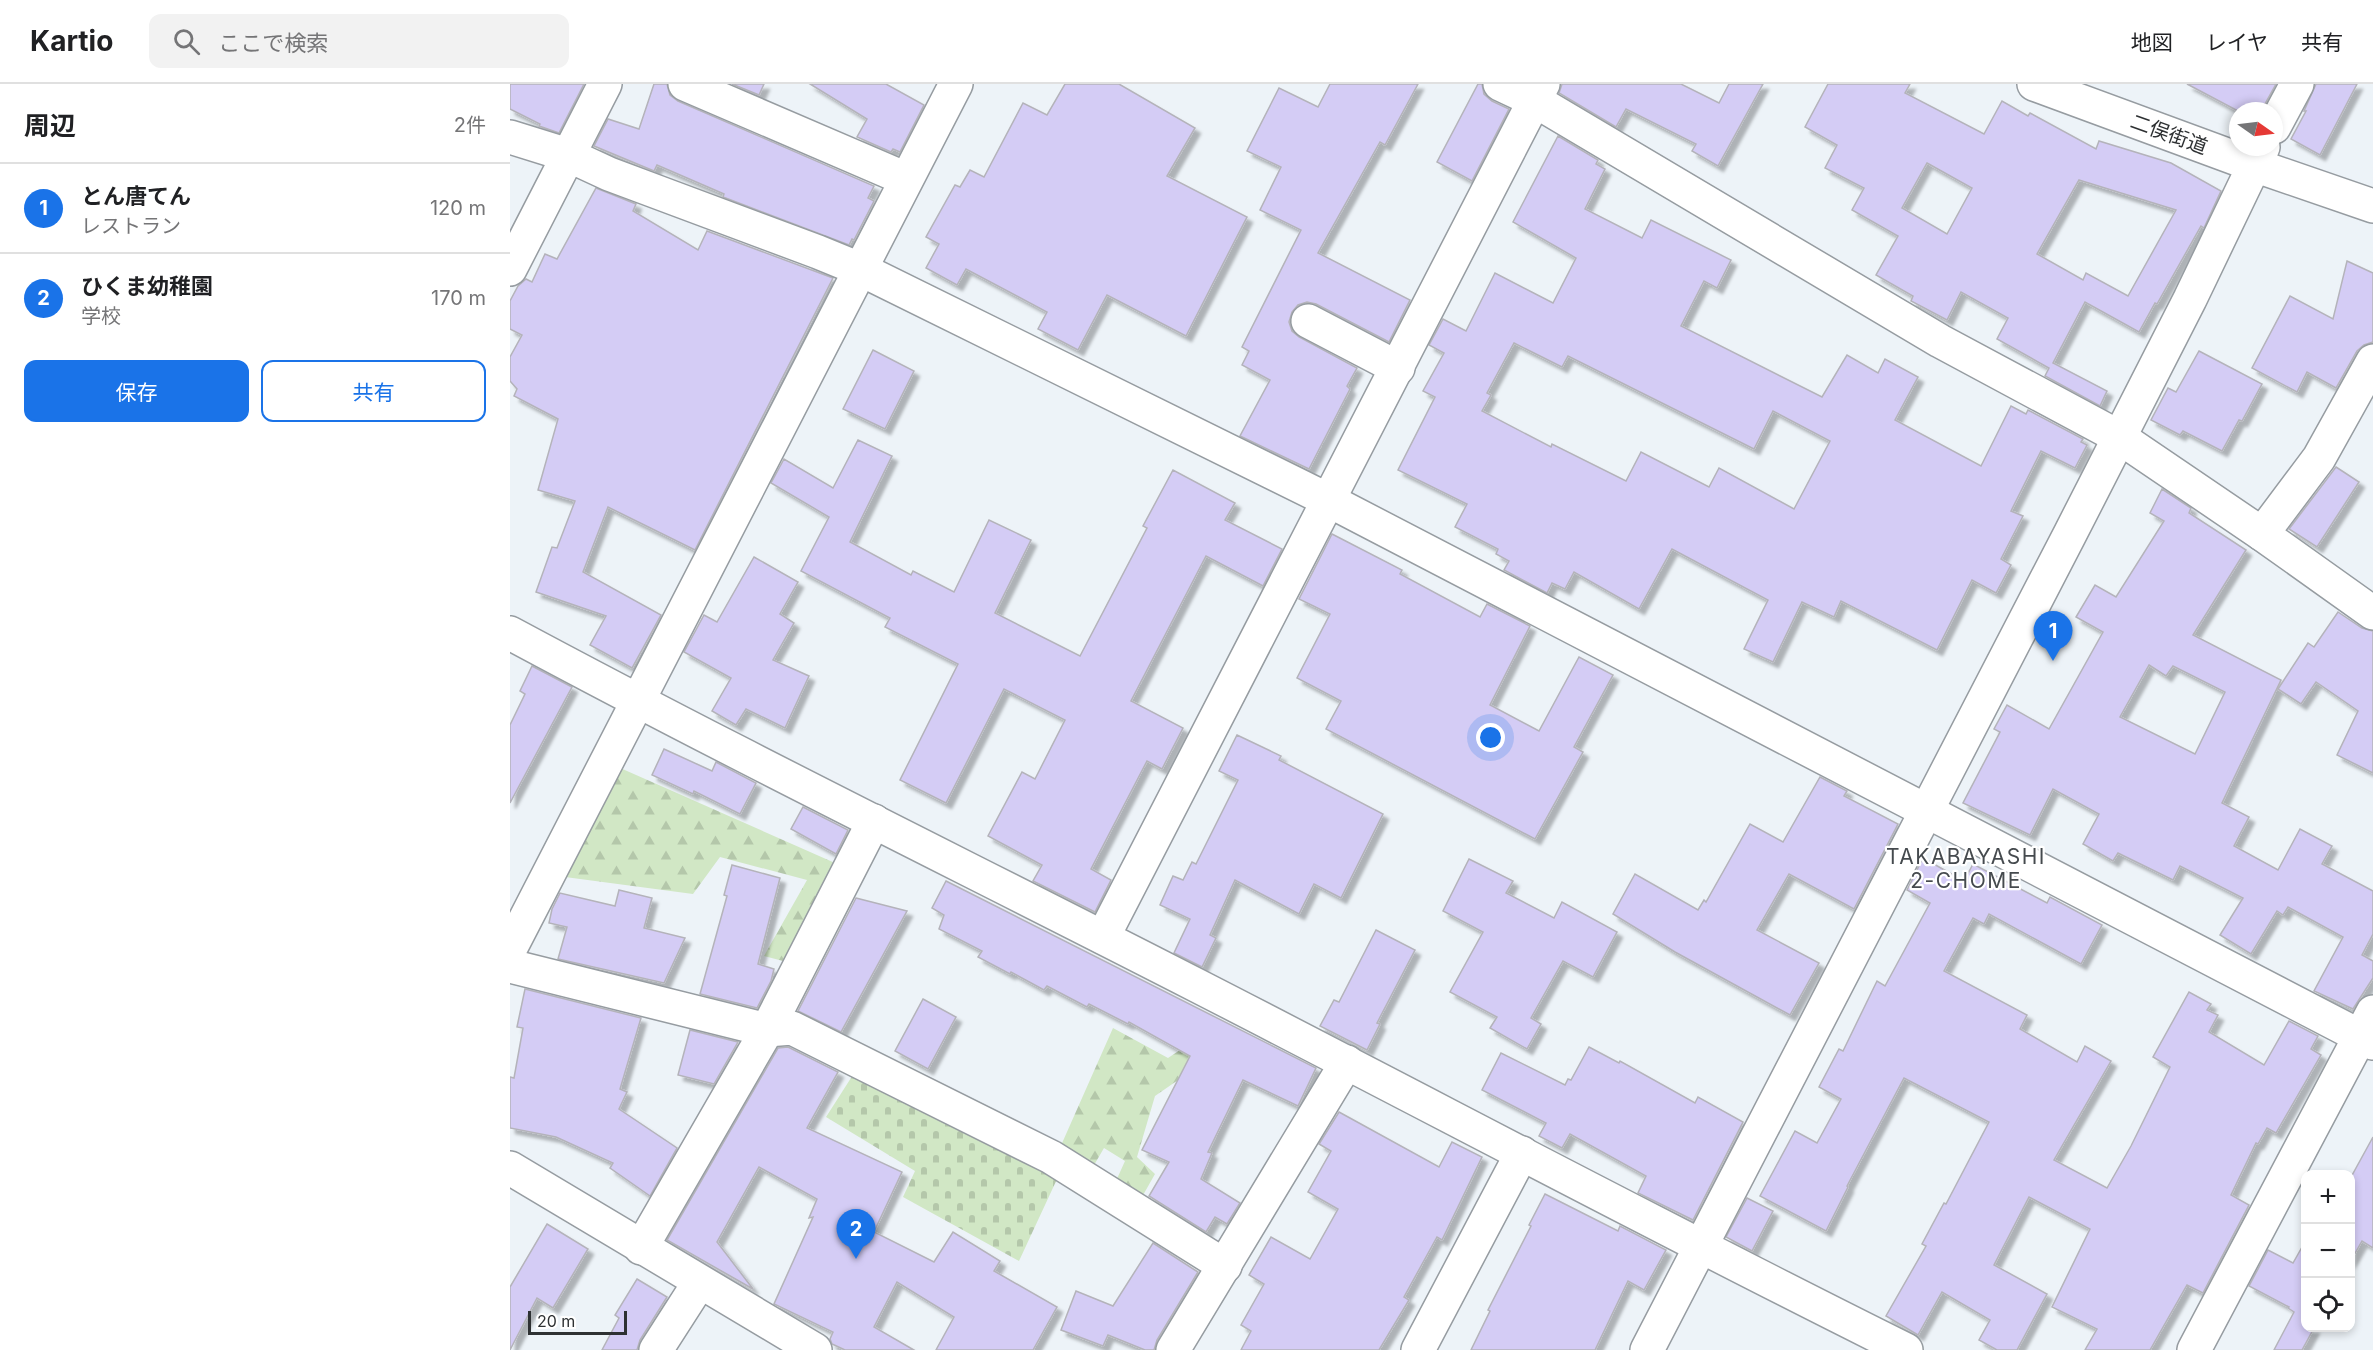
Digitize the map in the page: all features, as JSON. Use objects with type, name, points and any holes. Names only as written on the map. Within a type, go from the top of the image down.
[{"type":"street","points":[[510,269],[604,84]]},
{"type":"street","points":[[685,84],[906,179]]},
{"type":"street","points":[[510,949],[956,84]]},
{"type":"street","points":[[1500,84],[1538,92],[1940,342],[2119,437],[2373,613]]},
{"type":"street","name":"二俣街道","points":[[2034,84],[2229,146]]},
{"type":"street","points":[[2283,110],[2297,84]]},
{"type":"street","points":[[1103,937],[1330,501],[1538,92]]},
{"type":"street","points":[[510,137],[568,155],[609,174],[862,270],[1330,501],[1926,809],[2369,1031],[2194,1350]]},
{"type":"street","points":[[1647,1350],[2190,299],[2259,156]]},
{"type":"street","name":"二俣街道","points":[[2259,156],[2373,206]]},
{"type":"street","points":[[1308,321],[1398,368]]},
{"type":"street","points":[[2262,534],[2319,458],[2373,361]]},
{"type":"street","points":[[510,633],[639,702],[1347,1062],[1701,1248],[1906,1350]]},
{"type":"street","points":[[641,1248],[767,1030],[874,821]]},
{"type":"street","points":[[510,966],[767,1030],[792,1028],[1051,1157],[1225,1266]]},
{"type":"street","points":[[1173,1350],[1347,1062]]},
{"type":"street","points":[[1418,1350],[1522,1153]]},
{"type":"street","points":[[510,1168],[814,1350]]},
{"type":"street","points":[[656,1350],[699,1283]]},
{"type":"green space","points":[[618,767],[835,863],[783,961],[764,956],[807,880],[720,857],[693,894],[565,877]]},
{"type":"green space","points":[[1113,1028],[1168,1058],[1180,1050],[1207,1060],[1155,1096],[1137,1157],[1155,1174],[1138,1204],[1116,1181],[1125,1161],[1104,1148],[1090,1172],[1059,1150]]},
{"type":"green space","points":[[858,1067],[1058,1177],[1019,1261],[903,1197],[915,1171],[826,1117]]},
{"type":"building","points":[[510,84],[584,84],[559,133],[539,126],[540,124],[510,109]]},
{"type":"building","points":[[654,84],[667,84],[670,95],[678,101],[874,186],[868,198],[874,201],[854,240],[852,239],[849,245],[723,197],[724,194],[657,165],[654,171],[594,146],[608,119],[639,129]]},
{"type":"building","points":[[732,84],[764,84],[759,95]]},
{"type":"building","points":[[810,84],[886,84],[924,105],[900,152],[893,149],[891,152],[857,137],[867,119]]},
{"type":"building","points":[[1065,84],[1119,84],[1195,128],[1167,176],[1247,217],[1186,336],[1107,295],[1078,350],[1038,329],[1047,312],[966,269],[957,285],[926,268],[939,244],[926,237],[955,185],[960,187],[970,170],[984,177],[1023,103],[1047,115]]},
{"type":"building","points":[[1330,84],[1418,84],[1385,145],[1380,142],[1318,253],[1410,300],[1389,342],[1316,304],[1307,302],[1298,305],[1292,312],[1289,322],[1292,331],[1357,368],[1347,386],[1350,389],[1309,469],[1240,436],[1270,380],[1242,365],[1249,351],[1242,347],[1301,230],[1260,210],[1281,167],[1247,151],[1279,88],[1318,107]]},
{"type":"building","points":[[1478,84],[1482,84],[1484,94],[1492,101],[1509,109],[1472,181],[1437,162]]},
{"type":"building","points":[[1562,84],[1681,84],[1719,103],[1729,84],[1763,84],[1718,166],[1692,151],[1696,144],[1626,109],[1616,127],[1559,93]]},
{"type":"building","points":[[1828,84],[1910,84],[1905,93],[1984,134],[2002,101],[2028,116],[2030,113],[2096,149],[2099,141],[2171,163],[2221,191],[2204,228],[2201,226],[2139,332],[2085,302],[2053,363],[2107,391],[2100,406],[2045,376],[2049,368],[1997,339],[2008,318],[1961,292],[1947,320],[1911,301],[1913,296],[1876,275],[1898,236],[1852,210],[1864,188],[1825,168],[1837,145],[1805,127]],"holes":[[[1927,163],[1972,188],[1947,234],[1902,208]],[[2079,180],[2176,210],[2128,296],[2086,273],[2083,280],[2037,254]]]},
{"type":"building","points":[[2187,84],[2276,84],[2266,102],[2229,102],[2229,106]]},
{"type":"building","points":[[2316,84],[2357,84],[2320,155],[2291,139],[2306,111],[2304,111]]},
{"type":"building","points":[[1558,136],[1598,160],[1596,164],[1605,169],[1585,209],[1642,238],[1651,220],[1731,260],[1717,288],[1704,281],[1681,326],[1822,397],[1847,355],[1878,373],[1885,359],[1918,377],[1895,420],[1981,466],[2011,406],[2026,414],[2028,410],[2083,439],[2081,442],[2087,445],[2075,468],[2041,451],[2011,511],[2023,516],[2001,559],[2011,565],[1996,593],[1972,580],[1937,650],[1841,601],[1834,617],[1802,602],[1773,662],[1744,649],[1768,600],[1672,549],[1639,609],[1574,572],[1565,589],[1552,583],[1547,593],[1504,570],[1509,561],[1496,554],[1498,549],[1455,527],[1467,504],[1398,470],[1435,397],[1423,391],[1444,353],[1429,345],[1443,319],[1466,331],[1495,273],[1553,303],[1576,258],[1513,222]],"holes":[[[1514,343],[1562,367],[1568,356],[1754,449],[1773,411],[1830,441],[1794,509],[1719,468],[1709,487],[1641,452],[1626,481],[1552,444],[1551,447],[1482,411],[1491,395],[1487,393]]]},
{"type":"building","points":[[596,188],[636,204],[633,211],[698,250],[707,231],[833,278],[695,550],[608,507],[583,572],[661,615],[632,668],[590,645],[606,616],[536,592],[552,547],[557,548],[575,501],[538,490],[558,419],[514,396],[517,389],[510,381],[510,357],[522,335],[510,329],[510,301],[518,286],[526,279],[532,282],[545,254],[557,259]]},
{"type":"building","points":[[2347,261],[2373,273],[2373,342],[2357,351],[2336,388],[2307,372],[2297,392],[2252,368],[2290,296],[2333,319]]},
{"type":"building","points":[[873,350],[914,371],[885,429],[843,409]]},
{"type":"building","points":[[2199,351],[2262,384],[2222,451],[2183,431],[2180,435],[2151,420],[2168,388],[2176,392]]},
{"type":"building","points":[[858,440],[892,456],[850,542],[911,575],[913,571],[954,592],[989,520],[1031,540],[995,613],[1080,656],[1147,528],[1143,526],[1173,470],[1235,503],[1225,520],[1282,549],[1263,586],[1206,556],[1131,701],[1183,728],[1162,769],[1147,761],[1091,869],[1111,880],[1095,912],[1033,881],[1042,865],[988,836],[1022,772],[1035,779],[1065,720],[1004,689],[946,803],[900,780],[958,664],[885,627],[890,618],[801,571],[829,517],[771,483],[784,459],[833,488]]},
{"type":"building","points":[[2336,467],[2359,482],[2317,547],[2289,529]]},
{"type":"building","points":[[2162,489],[2191,508],[2189,513],[2246,550],[2193,635],[2281,680],[2222,803],[2249,817],[2234,846],[2278,870],[2300,829],[2332,846],[2322,864],[2373,891],[2373,934],[2362,955],[2373,961],[2373,978],[2353,1009],[2314,991],[2343,937],[2288,907],[2283,915],[2277,911],[2251,954],[2220,935],[2243,898],[2180,866],[2173,880],[2118,853],[2113,861],[2083,844],[2099,814],[2053,789],[2030,835],[1963,803],[2000,732],[1994,729],[2007,705],[2049,729],[2103,632],[2076,617],[2095,585],[2116,597],[2164,521],[2150,513]],"holes":[[[2149,665],[2166,676],[2173,666],[2225,692],[2195,754],[2120,717]]]},
{"type":"building","points":[[1332,534],[1402,570],[1400,574],[1480,617],[1487,604],[1530,626],[1490,705],[1539,731],[1579,657],[1613,675],[1574,747],[1583,752],[1535,839],[1326,729],[1341,701],[1297,678],[1330,614],[1299,599]]},
{"type":"building","points":[[754,557],[798,582],[780,614],[794,623],[773,660],[809,676],[785,728],[746,709],[736,725],[712,711],[731,678],[684,652],[704,615],[717,622]]},
{"type":"building","points":[[2338,612],[2362,628],[2373,631],[2373,773],[2337,755],[2358,711],[2316,682],[2301,704],[2278,689],[2308,643],[2314,647]]},
{"type":"building","points":[[532,666],[572,687],[510,803],[510,725],[525,694],[520,691]]},
{"type":"building","points":[[1237,735],[1281,756],[1279,760],[1383,814],[1341,898],[1314,884],[1299,914],[1235,880],[1210,935],[1216,938],[1202,967],[1174,953],[1190,919],[1160,905],[1173,876],[1183,880],[1192,862],[1196,864],[1238,780],[1219,771]]},
{"type":"building","points":[[664,749],[712,771],[716,762],[756,783],[740,814],[694,791],[693,794],[652,775]]},
{"type":"building","points":[[1820,777],[1847,791],[1844,796],[1898,824],[1854,909],[1789,874],[1757,930],[1819,963],[1790,1015],[1675,952],[1613,914],[1635,874],[1698,910],[1704,900],[1706,902],[1750,824],[1783,842]]},
{"type":"building","points":[[803,807],[848,830],[836,854],[791,829]]},
{"type":"building","points":[[1923,858],[1964,881],[1973,864],[2047,903],[2050,897],[2102,925],[2081,964],[1989,914],[1984,924],[1973,918],[1944,971],[2027,1015],[2020,1029],[2077,1062],[2085,1046],[2111,1061],[2054,1160],[2107,1188],[2131,1146],[2170,1067],[2153,1057],[2189,992],[2211,1004],[2207,1010],[2218,1015],[2209,1032],[2264,1065],[2289,1021],[2318,1036],[2311,1049],[2321,1055],[2276,1133],[2267,1128],[2258,1144],[2256,1143],[2231,1195],[2249,1205],[2203,1293],[2187,1285],[2150,1350],[2085,1350],[2097,1329],[2052,1307],[2090,1229],[2029,1197],[1994,1265],[2047,1294],[2017,1350],[1997,1350],[1979,1340],[1990,1320],[1942,1292],[1918,1335],[1886,1316],[1926,1246],[1922,1244],[1989,1122],[1904,1078],[1826,1231],[1760,1196],[1795,1131],[1817,1143],[1841,1099],[1819,1087],[1839,1049],[1843,1051],[1877,981],[1885,986],[1930,903],[1907,890]]},
{"type":"building","points":[[1469,859],[1513,881],[1506,893],[1554,918],[1562,902],[1617,932],[1593,977],[1563,961],[1531,1018],[1541,1024],[1527,1049],[1490,1028],[1497,1017],[1450,992],[1483,932],[1443,911]]},
{"type":"building","points":[[732,865],[780,878],[758,964],[774,969],[771,981],[757,1008],[700,994],[727,896],[724,895]]},
{"type":"building","points":[[946,881],[1316,1068],[1298,1106],[1243,1080],[1208,1152],[1212,1153],[1201,1179],[1240,1203],[1227,1224],[1215,1217],[1206,1232],[1149,1196],[1169,1162],[1142,1150],[1190,1056],[1129,1022],[1128,1024],[1089,1004],[1087,1007],[1047,986],[1044,990],[978,957],[982,951],[939,929],[944,915],[932,908]]},
{"type":"building","points":[[619,890],[652,898],[644,928],[685,938],[664,983],[558,959],[567,927],[549,923],[552,909],[560,893],[615,906]]},
{"type":"building","points":[[856,898],[907,911],[841,1032],[798,1011]]},
{"type":"building","points":[[1376,930],[1415,950],[1377,1023],[1380,1024],[1367,1050],[1320,1026],[1334,1000],[1339,1002]]},
{"type":"building","points":[[525,989],[641,1018],[620,1089],[627,1092],[619,1109],[677,1148],[650,1196],[610,1168],[613,1163],[556,1137],[510,1128],[510,1077],[514,1078],[523,1028],[517,1027]]},
{"type":"building","points":[[923,999],[956,1017],[928,1069],[895,1051]]},
{"type":"building","points":[[690,1030],[738,1042],[714,1084],[678,1075]]},
{"type":"building","points":[[788,1047],[838,1072],[807,1128],[902,1172],[874,1232],[934,1262],[953,1232],[1000,1261],[994,1271],[1057,1307],[1033,1350],[936,1350],[954,1317],[897,1282],[874,1327],[914,1350],[845,1350],[832,1344],[830,1339],[833,1332],[774,1304],[813,1217],[809,1218],[817,1199],[759,1167],[717,1242],[753,1289],[667,1240],[778,1048]]},
{"type":"building","points":[[1589,1047],[1619,1063],[1620,1061],[1695,1103],[1698,1097],[1743,1122],[1693,1220],[1638,1193],[1646,1176],[1570,1134],[1562,1148],[1539,1136],[1546,1123],[1482,1090],[1501,1053],[1565,1085],[1568,1079],[1571,1080]]},
{"type":"building","points":[[1339,1112],[1439,1167],[1452,1142],[1482,1157],[1442,1240],[1437,1237],[1404,1297],[1409,1300],[1379,1350],[1241,1350],[1251,1331],[1241,1325],[1264,1284],[1249,1275],[1271,1237],[1310,1259],[1338,1209],[1308,1192],[1331,1151],[1319,1144]]},
{"type":"building","points":[[2373,1137],[2373,1248],[2362,1241],[2355,1253],[2355,1170]]},
{"type":"building","points":[[1545,1194],[1618,1231],[1620,1226],[1666,1250],[1644,1290],[1628,1281],[1595,1350],[1471,1350],[1490,1311],[1488,1310]]},
{"type":"building","points":[[1747,1198],[1773,1211],[1752,1251],[1726,1237]]},
{"type":"building","points":[[547,1224],[588,1249],[553,1308],[537,1298],[510,1350],[510,1287]]},
{"type":"building","points":[[1153,1243],[1198,1272],[1157,1340],[1154,1350],[1145,1350],[1108,1335],[1103,1346],[1061,1330],[1076,1291],[1113,1306]]},
{"type":"building","points":[[2301,1249],[2301,1332],[2312,1332],[2302,1350],[2274,1350],[2294,1312],[2289,1307],[2249,1286],[2268,1250],[2293,1263]]},
{"type":"building","points":[[637,1279],[667,1297],[640,1340],[637,1350],[602,1350],[619,1318],[615,1315]]},
{"type":"place","name":"とん唐てん","points":[[2053,661]]},
{"type":"place","name":"ひくま幼稚園","points":[[856,1259]]},
{"type":"district","name":"TAKABAYASHI 2-CHOME","points":[[1966,868]]}]
